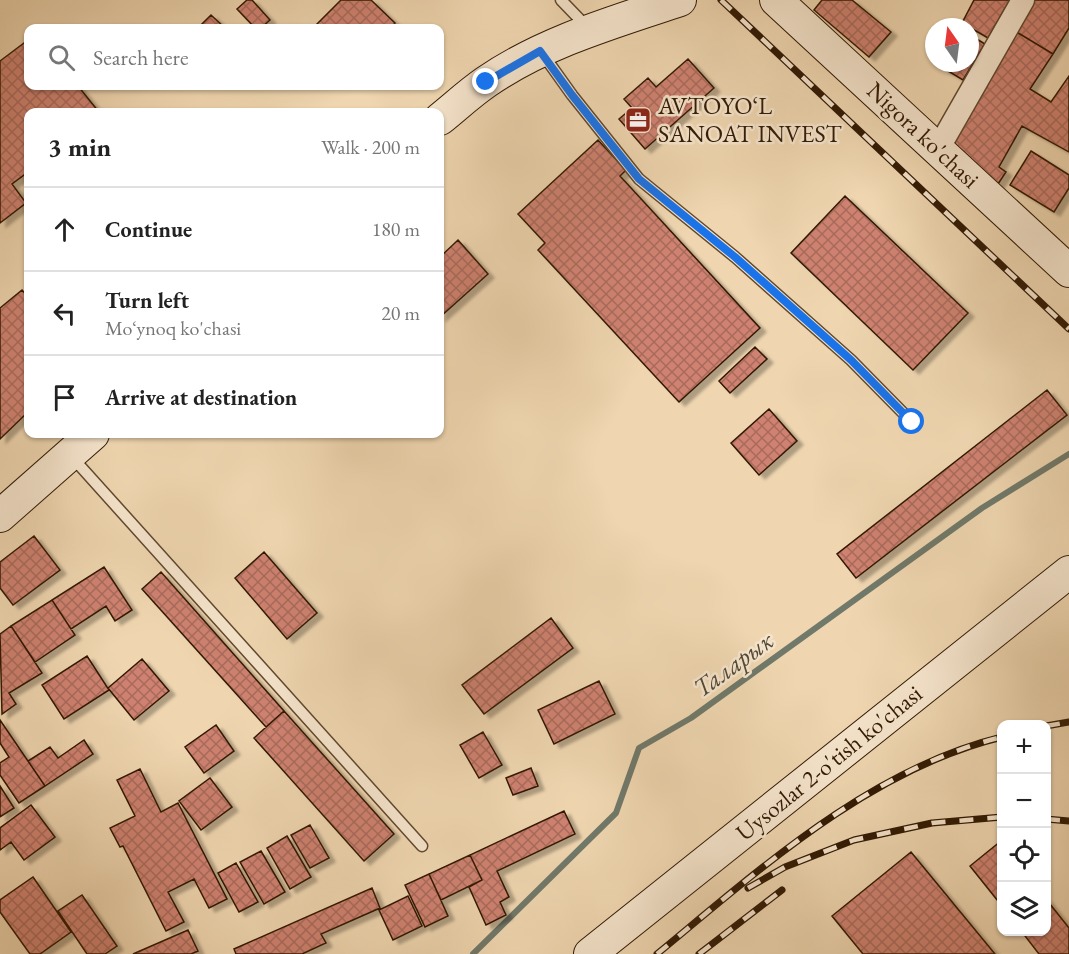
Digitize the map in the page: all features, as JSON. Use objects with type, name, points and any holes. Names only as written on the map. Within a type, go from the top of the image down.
[{"type":"street","points":[[444,116],[486,82],[540,51],[590,30],[680,0]]},
{"type":"street","points":[[938,149],[1023,0]]},
{"type":"street","name":"Nigora ko'chasi","points":[[788,6],[1069,271]]},
{"type":"street","points":[[0,516],[88,438]]},
{"type":"street","name":"Uysozlar 2-o'tish ko'chasi","points":[[590,954],[1069,572]]},
{"type":"lane","points":[[561,0],[590,30]]},
{"type":"lane","points":[[540,51],[639,179],[753,273],[851,360],[912,422]]},
{"type":"lane","points":[[70,454],[422,846]]},
{"type":"building","points":[[247,0],[252,0],[270,20],[266,24],[251,24],[237,9]]},
{"type":"building","points":[[341,0],[371,0],[395,23],[394,24],[317,24]]},
{"type":"building","points":[[822,0],[852,0],[891,32],[869,57],[814,10]]},
{"type":"building","points":[[974,0],[1010,0],[988,38],[979,33],[979,18],[965,18]]},
{"type":"building","points":[[1034,0],[1069,0],[1069,28],[1053,54],[1015,31]]},
{"type":"building","points":[[211,15],[221,24],[202,24]]},
{"type":"building","points":[[1015,31],[1053,54],[1030,89],[1051,102],[1069,76],[1069,152],[1022,126],[999,167],[1006,172],[996,187],[949,144]]},
{"type":"building","points":[[979,40],[985,44],[979,54]]},
{"type":"building","points":[[24,43],[24,90],[81,90],[96,108],[24,108],[24,175],[12,184],[24,200],[24,205],[0,223],[0,61]]},
{"type":"building","points":[[688,59],[714,88],[645,149],[619,119],[632,108],[624,99],[648,78],[656,87]]},
{"type":"building","points":[[950,72],[968,72],[963,80]]},
{"type":"building","points":[[598,140],[626,170],[620,176],[760,328],[679,402],[538,250],[545,243],[518,214]]},
{"type":"building","points":[[1031,151],[1069,175],[1069,188],[1054,212],[1010,185]]},
{"type":"building","points":[[845,196],[968,313],[913,370],[791,253]]},
{"type":"building","points":[[458,240],[488,274],[444,313],[444,253]]},
{"type":"building","points":[[22,290],[24,292],[24,416],[0,439],[0,308]]},
{"type":"building","points":[[755,347],[767,359],[730,393],[719,381]]},
{"type":"building","points":[[1047,390],[1067,415],[856,578],[837,554]]},
{"type":"building","points":[[769,409],[797,441],[759,475],[731,443]]},
{"type":"building","points":[[34,536],[60,570],[13,605],[0,588],[0,562]]},
{"type":"building","points":[[264,552],[317,613],[287,639],[235,578]]},
{"type":"building","points":[[104,567],[132,610],[115,621],[106,606],[71,629],[52,600]]},
{"type":"building","points":[[161,572],[284,711],[266,727],[142,589]]},
{"type":"building","points":[[52,600],[75,635],[35,662],[11,626]]},
{"type":"building","points":[[551,618],[573,648],[484,714],[462,685]]},
{"type":"building","points":[[11,626],[42,673],[9,693],[16,704],[2,714],[0,634]]},
{"type":"building","points":[[87,656],[109,690],[64,719],[42,685]]},
{"type":"building","points":[[142,659],[169,691],[134,720],[108,688]]},
{"type":"building","points":[[599,681],[615,714],[554,744],[538,710]]},
{"type":"building","points":[[284,711],[394,834],[364,861],[254,738]]},
{"type":"building","points":[[0,720],[45,786],[19,803],[0,775],[0,763],[9,757],[0,743]]},
{"type":"building","points":[[216,725],[234,751],[204,773],[185,747]]},
{"type":"building","points":[[483,732],[502,765],[479,778],[460,745]]},
{"type":"building","points":[[84,740],[93,754],[45,786],[28,761],[50,747],[58,758]]},
{"type":"building","points":[[531,768],[538,786],[513,795],[506,778]]},
{"type":"building","points":[[140,769],[161,812],[178,803],[227,899],[209,908],[194,879],[168,892],[184,922],[166,931],[123,846],[120,847],[110,828],[135,816],[117,780]]},
{"type":"building","points":[[210,778],[232,807],[201,830],[179,801]]},
{"type":"building","points":[[0,786],[14,808],[0,817]]},
{"type":"building","points":[[31,805],[55,837],[24,860],[11,842],[0,850],[0,828]]},
{"type":"building","points":[[564,811],[575,834],[497,871],[509,897],[500,902],[506,915],[486,925],[469,887],[482,880],[470,855]]},
{"type":"building","points":[[310,825],[329,858],[310,868],[291,835]]},
{"type":"building","points":[[287,836],[311,877],[290,889],[267,848]]},
{"type":"building","points":[[997,844],[997,900],[970,866]]},
{"type":"building","points":[[261,851],[285,892],[264,904],[240,862]]},
{"type":"building","points":[[911,852],[995,954],[863,954],[832,916]]},
{"type":"building","points":[[470,855],[482,880],[441,900],[429,874]]},
{"type":"building","points":[[236,863],[258,902],[239,912],[218,873]]},
{"type":"building","points":[[429,874],[448,916],[425,927],[405,885]]},
{"type":"building","points":[[33,877],[71,932],[40,954],[30,954],[0,912],[0,900]]},
{"type":"building","points":[[372,888],[380,908],[321,934],[326,943],[302,954],[236,954],[234,949]]},
{"type":"building","points":[[82,895],[117,946],[105,954],[87,954],[58,911]]},
{"type":"building","points":[[408,896],[422,926],[393,940],[379,910]]},
{"type":"building","points":[[1051,905],[1069,928],[1069,954],[1039,954],[1025,936],[1051,936]]},
{"type":"building","points":[[188,930],[198,951],[191,954],[133,954]]},
{"type":"waterway","name":"Таларык","points":[[473,954],[616,813],[639,748],[691,718],[982,508],[1069,454]]},
{"type":"railway","points":[[721,0],[1069,329]]},
{"type":"railway","points":[[1051,725],[1069,722]]},
{"type":"railway","points":[[657,954],[776,857],[818,826],[862,798],[907,773],[953,752],[997,739]]},
{"type":"railway","points":[[748,888],[785,867],[854,840],[932,823],[997,817]]},
{"type":"railway","points":[[1051,819],[1069,821]]},
{"type":"railway","points":[[699,954],[782,890]]},
{"type":"place","name":"AVTOYO‘L SANOAT INVEST","points":[[638,120]]},
{"type":"route","points":[[486,82],[540,51],[639,179],[735,257],[851,360],[912,422]]}]
